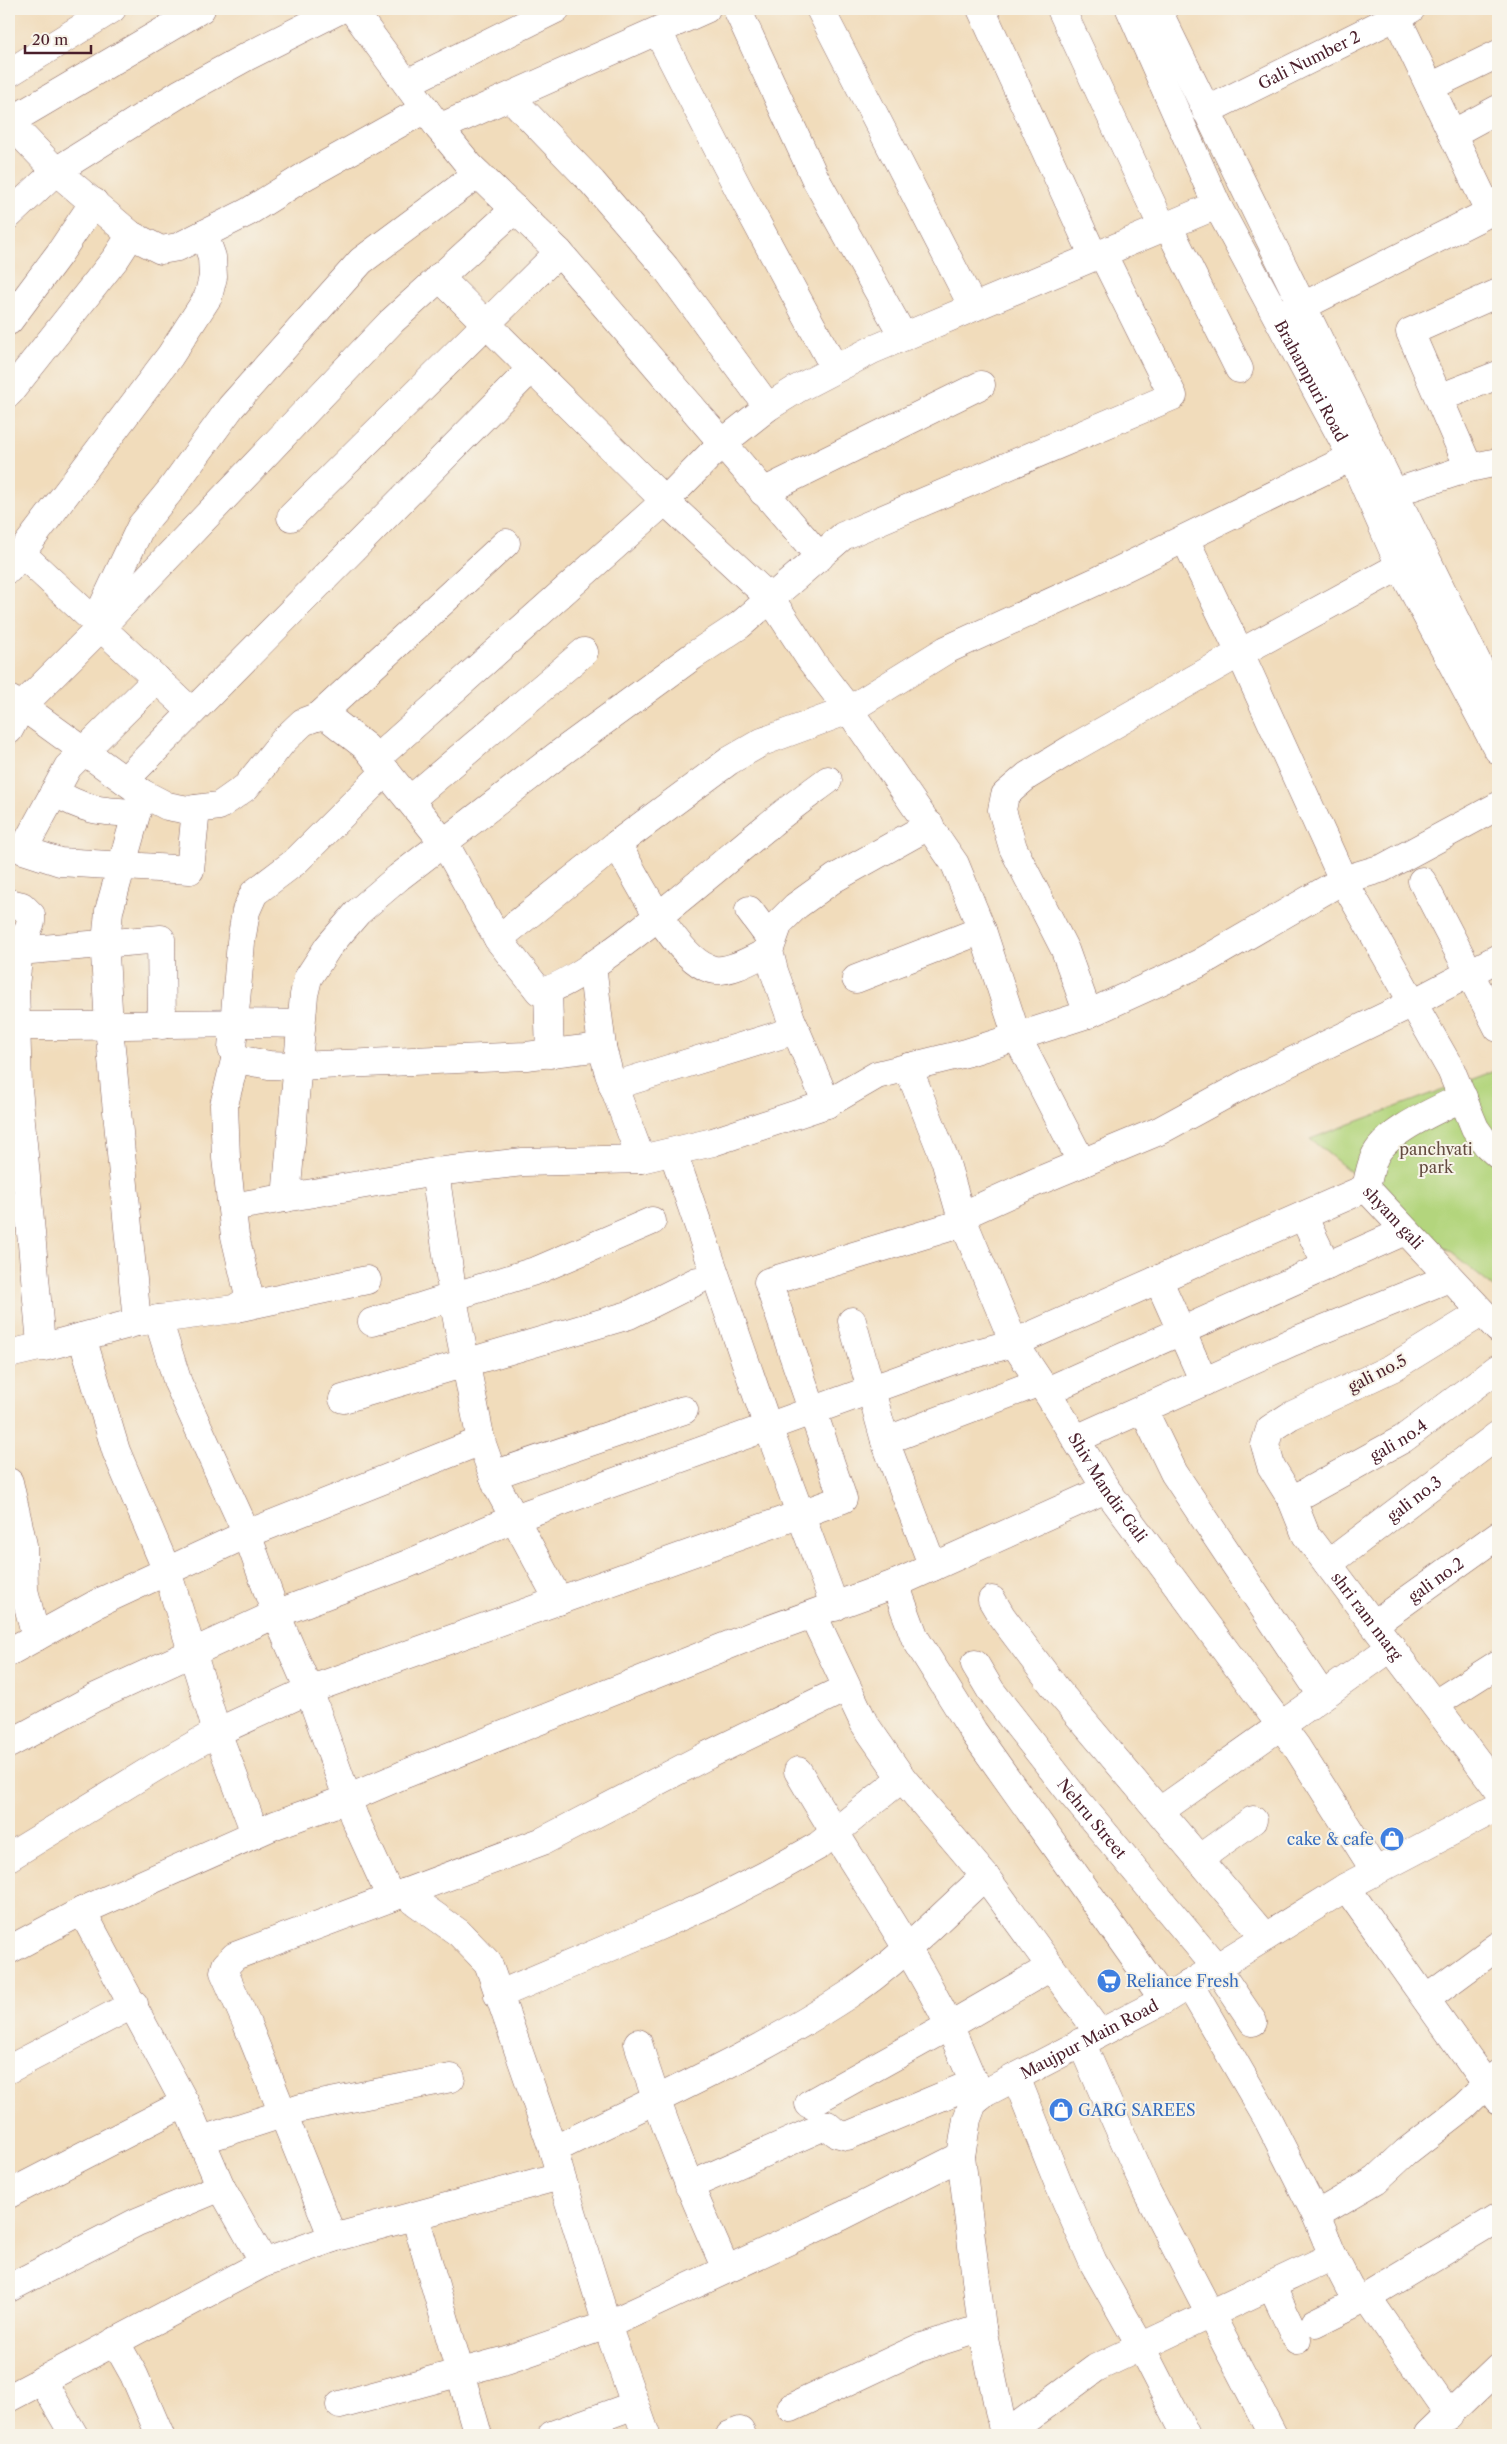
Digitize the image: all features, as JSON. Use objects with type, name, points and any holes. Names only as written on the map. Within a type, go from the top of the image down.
[{"type":"street","points":[[9,72],[112,9]]},
{"type":"street","points":[[201,9],[9,122],[56,171],[131,235],[162,250],[178,247],[248,212],[307,175],[432,118],[510,97],[587,60],[658,32],[706,9]]},
{"type":"street","points":[[9,216],[56,171],[179,94],[246,57],[341,9]]},
{"type":"street","points":[[352,9],[432,118],[478,174],[559,252],[721,444],[820,557]]},
{"type":"street","points":[[406,83],[556,9]]},
{"type":"street","points":[[737,9],[815,178],[903,336]]},
{"type":"street","points":[[820,9],[973,307]]},
{"type":"street","points":[[286,1198],[301,1024],[308,978],[328,948],[358,912],[399,877],[445,844],[559,754],[694,656],[740,626],[843,536],[1173,396],[1098,255],[981,9]]},
{"type":"street","points":[[1061,9],[1166,227],[1239,369]]},
{"type":"street","name":"Brahampuri Road","points":[[1130,9],[1217,205],[1289,311],[1394,493],[1498,705]]},
{"type":"street","name":"Brahampuri Road","points":[[1157,9],[1206,111],[1289,311],[1400,566],[1498,750]]},
{"type":"street","points":[[1289,311],[1494,210],[1452,134],[1430,87],[1406,11]]},
{"type":"street","name":"Gali Number 2","points":[[1206,111],[1406,11]]},
{"type":"street","points":[[658,32],[739,190],[835,368]]},
{"type":"street","points":[[1430,87],[1498,54]]},
{"type":"street","points":[[510,97],[592,182],[665,267],[768,407]]},
{"type":"street","points":[[1452,134],[1498,109]]},
{"type":"street","points":[[98,624],[141,526],[244,393],[361,261],[478,174]]},
{"type":"street","points":[[9,321],[54,261],[94,202]]},
{"type":"street","points":[[602,1047],[550,1054],[297,1066],[261,1064],[242,1060],[236,1056],[232,1049],[241,942],[246,911],[254,893],[295,862],[381,765],[665,501],[721,444],[768,407],[835,368],[903,336],[1217,205]]},
{"type":"street","points":[[9,730],[15,702],[98,624],[392,321],[515,209]]},
{"type":"street","points":[[192,712],[98,624],[15,561],[170,356],[208,297],[213,278],[212,258],[204,234]]},
{"type":"street","points":[[9,393],[116,258],[131,235]]},
{"type":"street","points":[[291,518],[559,252]]},
{"type":"street","points":[[439,277],[665,501],[771,599],[812,662],[849,710],[872,746],[930,825],[955,864],[982,930],[1017,1037],[1082,1163]]},
{"type":"street","points":[[1469,468],[1410,332],[1498,293]]},
{"type":"street","points":[[531,369],[192,712],[134,795],[110,911],[106,944],[109,1027],[147,1321],[178,1383],[246,1534],[276,1614],[309,1690],[347,1799],[397,1896],[459,1933],[488,1963],[552,2150],[607,2325],[646,2435]]},
{"type":"street","points":[[1439,398],[1498,375]]},
{"type":"street","points":[[763,492],[981,384]]},
{"type":"street","points":[[498,938],[617,844],[729,761],[762,742],[849,710],[946,650],[1185,539],[1352,457]]},
{"type":"street","points":[[1394,493],[1469,468],[1498,462]]},
{"type":"street","points":[[1185,539],[1240,653],[1343,880],[1451,1070],[1475,1128],[1487,1145],[1498,1155]]},
{"type":"street","points":[[318,717],[506,543]]},
{"type":"street","points":[[1088,1014],[1065,950],[1013,848],[1002,810],[1005,795],[1027,776],[1073,748],[1240,653],[1400,566]]},
{"type":"street","points":[[410,800],[584,652]]},
{"type":"street","points":[[156,679],[68,767],[23,850],[60,862],[190,870],[196,809]]},
{"type":"street","points":[[15,702],[83,750],[134,795],[167,806],[188,810],[220,806],[246,787],[290,734],[303,722],[324,714],[349,732],[381,765],[445,844],[498,938],[539,991],[548,991],[571,980],[592,965],[659,916],[768,825],[828,780]]},
{"type":"street","points":[[54,792],[76,805],[100,811],[134,795]]},
{"type":"street","points":[[232,1207],[435,1172],[523,1162],[641,1160],[713,1142],[827,1104],[877,1075],[966,1053],[1088,1014],[1198,964],[1343,880],[1383,868],[1498,806]]},
{"type":"street","points":[[617,844],[659,916],[680,947],[700,964],[715,970],[728,969],[771,946],[779,923],[796,906],[834,878],[930,825]]},
{"type":"street","points":[[1422,881],[1498,1028]]},
{"type":"street","points":[[9,903],[22,906],[31,915],[31,922],[14,950],[17,1026],[13,1081],[43,1346]]},
{"type":"street","points":[[749,910],[771,946],[796,1030],[827,1104]]},
{"type":"street","points":[[856,979],[982,930]]},
{"type":"street","points":[[14,950],[161,939],[162,1025]]},
{"type":"street","points":[[9,1857],[154,1768],[217,1732],[309,1690],[843,1499],[768,1282],[962,1220],[1082,1163],[1158,1131],[1249,1082],[1413,1003],[1498,958]]},
{"type":"street","points":[[592,965],[602,1047],[613,1086],[641,1160]]},
{"type":"street","points":[[548,991],[550,1054]]},
{"type":"street","points":[[17,1026],[109,1027],[233,1022],[301,1024]]},
{"type":"street","points":[[613,1086],[796,1030]]},
{"type":"street","points":[[236,1056],[224,1105],[226,1158],[235,1236],[249,1297],[241,1307]]},
{"type":"street","name":"Shiv Mandir Gali","points":[[908,1067],[945,1160],[962,1220],[1014,1343],[1044,1386],[1106,1490],[1280,1724],[1375,1871]]},
{"type":"street","name":"shyam gali","points":[[1463,1097],[1412,1122],[1391,1138],[1374,1157],[1366,1188],[1490,1321]]},
{"type":"street","points":[[673,1152],[768,1427],[801,1514],[824,1611],[846,1688],[864,1723],[902,1778],[985,1876],[1051,1967],[1090,2037],[1146,2190],[1273,2435]]},
{"type":"street","points":[[435,1172],[453,1297],[481,1442],[493,1475],[558,1601]]},
{"type":"street","points":[[9,1744],[94,1698],[276,1614],[404,1565],[515,1518],[959,1358],[1014,1343],[1366,1188]]},
{"type":"street","points":[[1303,1216],[1326,1266]]},
{"type":"street","points":[[372,1322],[538,1270],[652,1222]]},
{"type":"street","points":[[885,1441],[1044,1386],[1181,1331],[1405,1231]]},
{"type":"street","points":[[1076,1439],[1292,1342],[1449,1278]]},
{"type":"street","points":[[1158,1279],[1204,1382]]},
{"type":"street","points":[[9,1354],[147,1321],[241,1307],[367,1280]]},
{"type":"street","points":[[343,1399],[629,1315],[697,1281]]},
{"type":"street","points":[[852,1321],[885,1441],[933,1567]]},
{"type":"street","name":"gali no.5","points":[[1270,1430],[1290,1416],[1490,1321]]},
{"type":"street","points":[[82,1337],[116,1452],[167,1571],[217,1732],[255,1833]]},
{"type":"street","name":"gali no.4","points":[[1292,1500],[1403,1438],[1498,1368]]},
{"type":"street","points":[[1143,1409],[1174,1473],[1322,1695]]},
{"type":"street","points":[[493,1475],[684,1410]]},
{"type":"street","name":"shri ram marg","points":[[1270,1430],[1265,1445],[1271,1466],[1292,1500],[1306,1535],[1436,1704],[1498,1789]]},
{"type":"street","name":"gali no.3","points":[[1328,1564],[1498,1435]]},
{"type":"street","points":[[9,1652],[98,1603],[246,1534],[481,1442]]},
{"type":"street","points":[[9,1482],[23,1545],[24,1590],[36,1637]]},
{"type":"street","points":[[9,1950],[82,1910],[255,1833],[347,1799],[405,1774],[754,1635],[895,1584],[1106,1490]]},
{"type":"street","name":"gali no.2","points":[[1374,1624],[1498,1535]]},
{"type":"street","points":[[895,1584],[915,1638],[973,1731],[1164,2000]]},
{"type":"street","points":[[992,1600],[1002,1617],[1056,1690],[1265,1937]]},
{"type":"street","points":[[1160,1811],[1280,1724],[1392,1647]]},
{"type":"street","name":"Nehru Street","points":[[975,1664],[991,1691],[1070,1792],[1216,1967],[1253,2022]]},
{"type":"street","points":[[1436,1704],[1498,1664]]},
{"type":"street","points":[[333,2238],[247,2024],[224,1972],[226,1965],[235,1956],[544,1841],[708,1755],[846,1688]]},
{"type":"street","points":[[689,2186],[827,2125],[836,2133],[847,2136],[977,2090],[949,2026],[907,1949],[834,1834],[798,1771]]},
{"type":"street","points":[[498,1995],[711,1903],[818,1846],[902,1778]]},
{"type":"street","name":"Maujpur Main Road","points":[[1004,2435],[982,2328],[960,2156],[967,2119],[977,2090],[1016,2077],[1164,2000],[1346,1887],[1498,1807]]},
{"type":"street","points":[[1200,1858],[1254,1820]]},
{"type":"street","points":[[552,2150],[756,2049],[847,1996],[907,1949],[985,1876]]},
{"type":"street","points":[[1316,2215],[1364,2188],[1495,2087],[1426,1999],[1346,1887]]},
{"type":"street","points":[[82,1910],[134,2004],[185,2103],[221,2187],[264,2262]]},
{"type":"street","points":[[1426,1999],[1498,1946]]},
{"type":"street","points":[[809,2104],[1051,1967]]},
{"type":"street","points":[[1189,1984],[1267,2118],[1316,2215],[1332,2256],[1353,2293],[1357,2296],[1367,2297],[1450,2416]]},
{"type":"street","points":[[9,2069],[134,2004]]},
{"type":"street","points":[[638,2044],[655,2099],[689,2186],[726,2269]]},
{"type":"street","points":[[1016,2077],[1055,2177],[1093,2262],[1141,2347],[1186,2435]]},
{"type":"street","points":[[201,2140],[301,2108],[451,2078]]},
{"type":"street","points":[[9,2194],[185,2103]]},
{"type":"street","points":[[340,2405],[506,2360],[607,2325],[842,2216],[960,2156]]},
{"type":"street","points":[[9,2398],[264,2262],[333,2238],[560,2176]]},
{"type":"street","points":[[9,2288],[137,2222],[221,2187]]},
{"type":"street","points":[[415,2216],[458,2372],[478,2435]]},
{"type":"street","points":[[1271,2285],[1306,2331],[1367,2297],[1498,2218]]},
{"type":"street","points":[[1004,2435],[1096,2368],[1332,2256]]},
{"type":"street","points":[[791,2408],[919,2348],[982,2328]]},
{"type":"street","points":[[115,2341],[134,2375],[160,2435]]},
{"type":"street","points":[[1428,2435],[1498,2368]]},
{"type":"street","points":[[42,2380],[74,2435]]},
{"type":"street","points":[[552,2435],[635,2405]]},
{"type":"street","points":[[730,2435],[740,2431],[742,2435]]},
{"type":"green space","name":"panchvati park","points":[[1498,1069],[1498,1291],[1310,1139]]},
{"type":"place","name":"cake & cafe","points":[[1392,1839]]},
{"type":"place","name":"Reliance Fresh","points":[[1109,1981]]},
{"type":"place","name":"GARG SAREES","points":[[1061,2110]]}]
